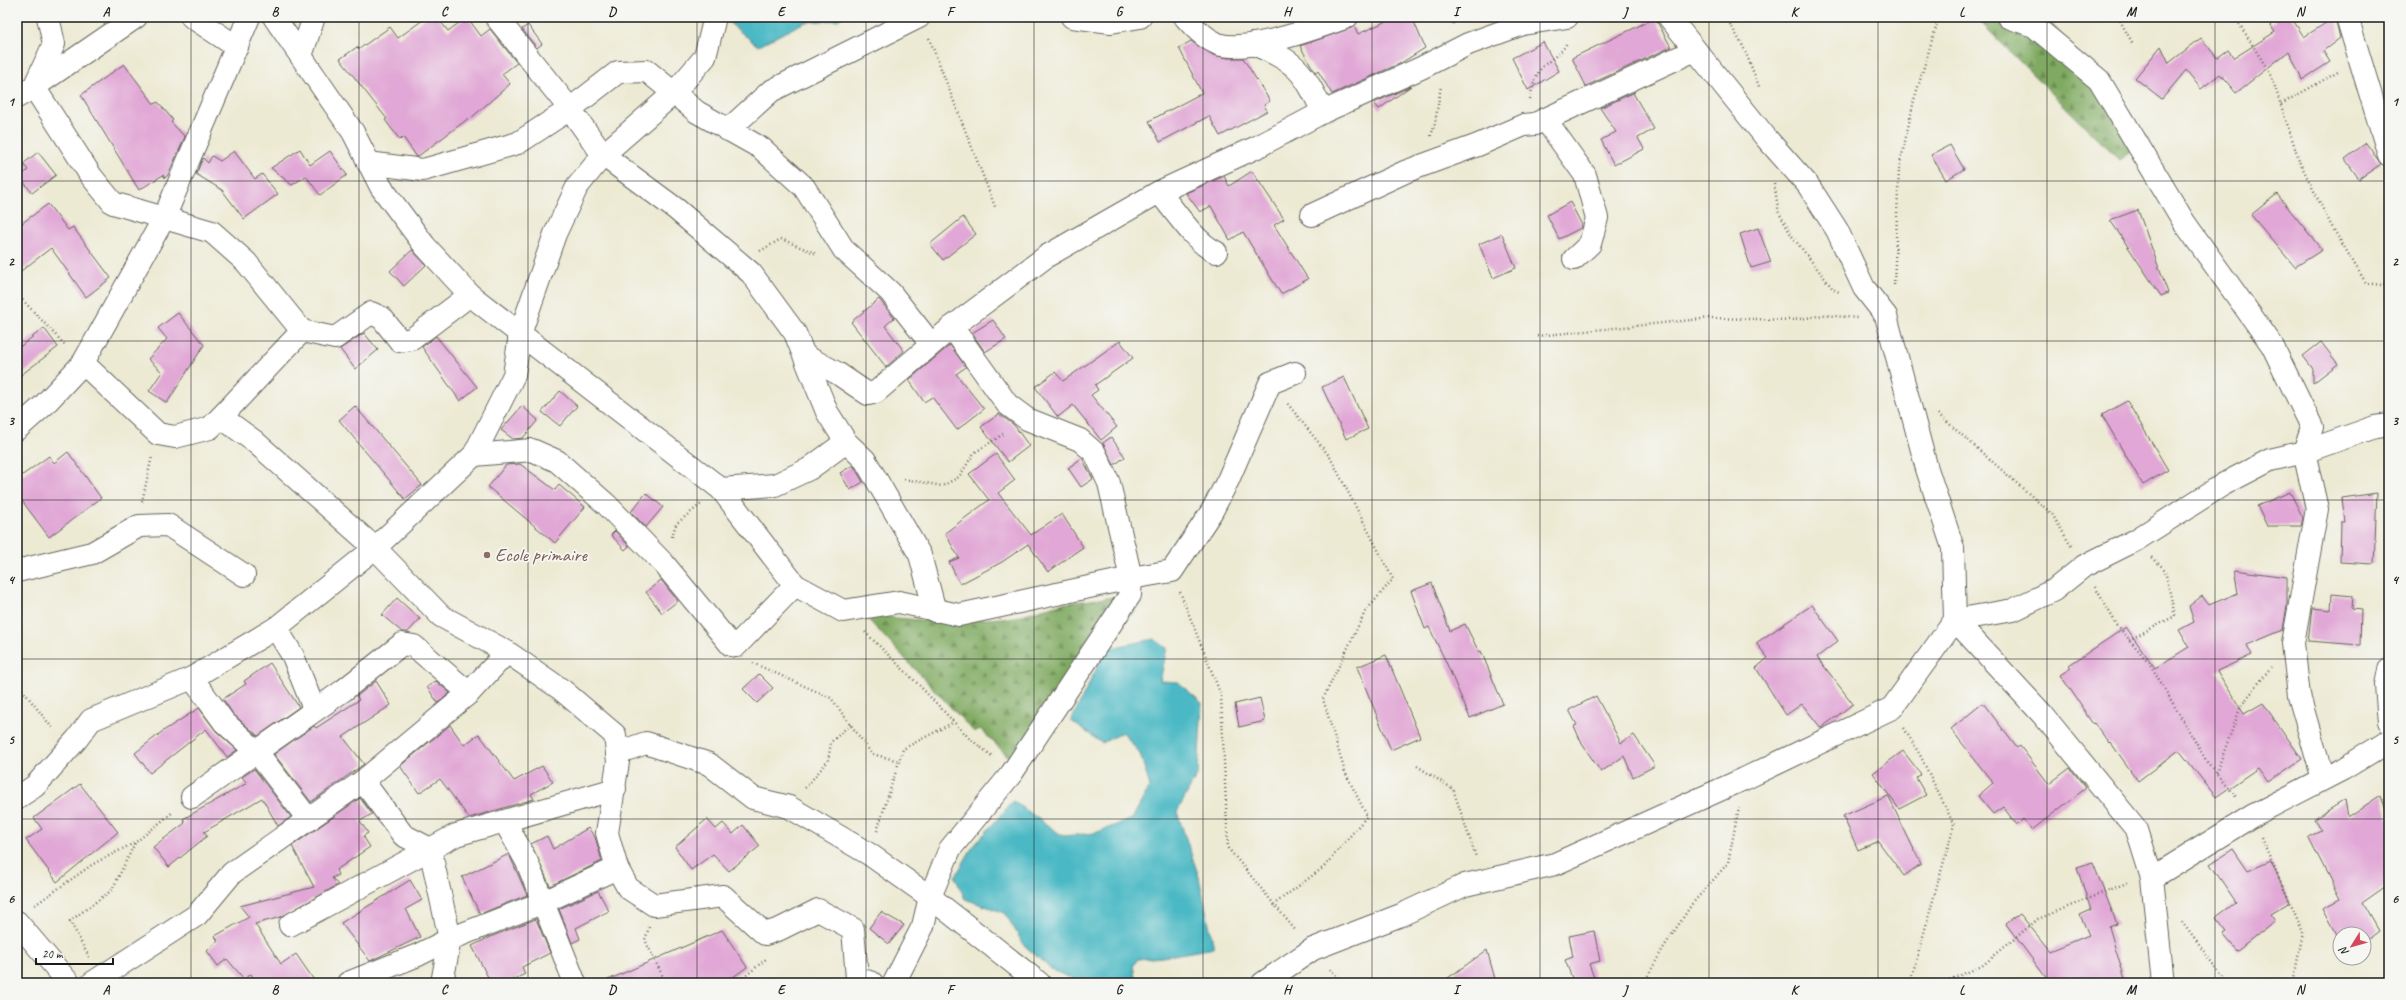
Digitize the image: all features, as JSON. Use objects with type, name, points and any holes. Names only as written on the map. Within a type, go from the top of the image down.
[{"type":"street","points":[[26,92],[54,44],[48,17]]},
{"type":"street","points":[[26,92],[136,17]]},
{"type":"street","points":[[192,17],[237,47]]},
{"type":"street","points":[[17,429],[44,405],[83,363],[164,218],[249,17]]},
{"type":"street","points":[[274,17],[353,132],[381,187],[424,246],[470,294],[721,488],[795,585],[843,611],[899,602],[959,615],[1130,578],[1172,571],[1212,510],[1228,480],[1270,383],[1295,373]]},
{"type":"street","points":[[300,56],[314,17]]},
{"type":"street","points":[[496,17],[570,109],[603,155],[676,209],[751,273],[795,333],[807,357],[827,412],[846,442],[865,460],[920,555],[935,611]]},
{"type":"street","points":[[17,798],[35,786],[69,748],[91,720],[192,678],[276,628],[375,548],[474,455],[514,375],[520,334],[555,234],[577,187],[603,155],[674,93],[705,57],[715,17]]},
{"type":"street","points":[[1072,17],[1111,22],[1140,17]]},
{"type":"street","points":[[1185,17],[1199,32],[1218,44],[1226,46],[1253,44],[1315,28],[1347,17]]},
{"type":"street","points":[[1263,983],[1312,948],[1401,915],[1465,885],[1555,864],[1744,779],[1892,708],[1955,620],[1953,548],[1927,469],[1886,316],[1864,288],[1837,230],[1808,185],[1767,139],[1669,17]]},
{"type":"street","points":[[2008,17],[2034,26],[2099,80],[2184,222],[2272,345],[2312,427],[2304,452],[2317,509],[2293,643],[2299,696],[2323,779]]},
{"type":"street","points":[[2347,17],[2389,155]]},
{"type":"street","points":[[728,130],[771,91],[923,24]]},
{"type":"street","points":[[807,357],[837,373],[868,394],[876,392],[952,327],[1047,256],[1159,192],[1257,148],[1323,112],[1468,44],[1523,24],[1568,26]]},
{"type":"street","points":[[1253,44],[1276,53],[1296,66],[1311,87],[1323,112]]},
{"type":"street","points":[[1312,215],[1421,166],[1524,126],[1535,124],[1695,50]]},
{"type":"street","points":[[368,163],[423,170],[518,143],[570,109],[618,72],[647,71],[697,112],[761,148],[804,187],[844,250],[890,292],[931,344]]},
{"type":"street","points":[[26,92],[90,176],[113,203],[212,232],[246,262],[302,331],[335,338],[371,313],[382,318],[400,341],[412,339],[470,294]]},
{"type":"street","points":[[1545,119],[1585,175],[1597,218],[1590,244],[1574,259]]},
{"type":"street","points":[[1159,192],[1209,248],[1216,252]]},
{"type":"street","points":[[894,983],[923,926],[930,897],[950,850],[1012,773],[1130,595],[1130,578],[1109,483],[1094,453],[1080,440],[1027,419],[1007,404],[952,327]]},
{"type":"street","points":[[83,363],[158,434],[175,437],[210,428],[302,331]]},
{"type":"street","points":[[221,417],[254,441],[375,548],[441,616],[507,652],[562,690],[615,735],[617,753],[615,789],[607,833],[618,868],[628,888],[654,905],[724,896],[765,934],[780,929],[818,910],[853,929],[857,978],[872,983]]},
{"type":"street","points":[[1955,620],[2013,610],[2054,590],[2084,566],[2136,540],[2224,484],[2270,460],[2304,452],[2375,427],[2389,425]]},
{"type":"street","points":[[721,488],[775,484],[810,469],[846,442]]},
{"type":"street","points":[[474,455],[532,450],[557,461],[607,505],[664,564],[731,645],[736,646],[795,585]]},
{"type":"street","points":[[17,571],[92,552],[139,526],[168,525],[244,575]]},
{"type":"street","points":[[1955,620],[2043,715],[2137,830],[2152,878],[2163,983]]},
{"type":"street","points":[[276,628],[292,656],[314,709]]},
{"type":"street","points":[[192,797],[314,709],[344,690],[402,644],[414,646],[469,694]]},
{"type":"street","points":[[92,983],[196,915],[232,872],[309,820],[363,781],[469,694],[507,652]]},
{"type":"street","points":[[2389,670],[2386,685],[2389,722]]},
{"type":"street","points":[[192,678],[224,722],[256,751],[309,820]]},
{"type":"street","points":[[2152,878],[2252,816],[2323,779],[2389,741]]},
{"type":"street","points":[[617,753],[646,743],[709,764],[752,798],[789,807],[869,854],[930,897],[1039,983]]},
{"type":"street","points":[[363,781],[403,836],[430,849]]},
{"type":"street","points":[[290,925],[456,835],[615,789]]},
{"type":"street","points":[[505,822],[527,862],[575,983]]},
{"type":"street","points":[[430,849],[450,939],[442,983]]},
{"type":"street","points":[[348,983],[418,955],[450,939],[544,902],[618,868]]},
{"type":"street","points":[[23,915],[66,977]]},
{"type":"path","points":[[1421,166],[1435,124],[1445,55],[1454,17]]},
{"type":"path","points":[[1726,17],[1744,48],[1760,90]]},
{"type":"path","points":[[1894,291],[1899,169],[1914,100],[1939,17]]},
{"type":"path","points":[[2118,17],[2133,44]]},
{"type":"path","points":[[2235,17],[2272,75],[2300,164],[2331,225],[2366,283],[2389,286]]},
{"type":"path","points":[[923,24],[996,209]]},
{"type":"path","points":[[1524,126],[1534,82],[1541,68],[1564,49],[1568,26]]},
{"type":"path","points":[[2280,104],[2361,59]]},
{"type":"path","points":[[1774,182],[1779,212],[1792,236],[1833,289],[1846,296]]},
{"type":"path","points":[[739,263],[781,239],[821,256]]},
{"type":"path","points":[[17,294],[83,363]]},
{"type":"path","points":[[1537,336],[1712,318],[1794,320],[1824,315],[1852,318],[1886,316]]},
{"type":"path","points":[[1270,383],[1330,457],[1393,579],[1365,612],[1323,699],[1345,772],[1367,816],[1324,868],[1274,904]]},
{"type":"path","points":[[1935,412],[2052,514],[2117,624],[2150,664],[2207,762],[2252,816],[2303,932],[2293,983]]},
{"type":"path","points":[[902,478],[942,486],[959,477],[974,453],[1027,419]]},
{"type":"path","points":[[139,526],[144,486],[158,434]]},
{"type":"path","points":[[664,564],[676,524],[721,488]]},
{"type":"path","points":[[2129,640],[2176,616],[2165,570],[2136,540]]},
{"type":"path","points":[[1172,571],[1222,695],[1228,848],[1274,904],[1343,983]]},
{"type":"path","points":[[843,611],[918,684],[969,738],[1012,773]]},
{"type":"path","points":[[2216,773],[2241,706],[2268,670],[2293,643]]},
{"type":"path","points":[[736,646],[742,648],[755,665],[831,698],[872,754],[899,761]]},
{"type":"path","points":[[17,683],[69,748]]},
{"type":"path","points":[[1892,708],[1920,755],[1954,825],[1910,983]]},
{"type":"path","points":[[869,854],[903,749],[954,722]]},
{"type":"path","points":[[789,807],[828,761],[831,742],[851,724]]},
{"type":"path","points":[[1417,766],[1452,789],[1484,880]]},
{"type":"path","points":[[1644,983],[1662,950],[1692,904],[1728,863],[1744,779]]},
{"type":"path","points":[[23,915],[93,864],[136,842],[192,797]]},
{"type":"path","points":[[66,977],[90,960],[70,921],[112,890],[136,842]]},
{"type":"path","points":[[1942,983],[1982,966],[2038,919],[2123,883],[2152,878]]},
{"type":"path","points":[[654,905],[645,940],[666,983]]},
{"type":"path","points":[[2178,916],[2227,983]]},
{"type":"path","points":[[737,983],[768,956],[765,934]]},
{"type":"green space","points":[[1975,17],[2046,17],[2148,139],[2119,160]]},
{"type":"green space","points":[[1122,596],[1136,611],[1098,637],[1015,763],[980,729],[974,732],[864,615],[942,622],[1015,617],[1060,604]]},
{"type":"water","points":[[726,17],[842,17],[838,20],[805,22],[758,46],[727,21]]},
{"type":"water","points":[[1154,639],[1167,648],[1160,681],[1178,682],[1202,703],[1198,773],[1177,812],[1199,877],[1214,948],[1162,957],[1138,959],[1133,965],[1136,983],[1082,983],[1052,970],[1024,945],[1005,913],[965,899],[955,877],[972,848],[1013,801],[1063,836],[1095,833],[1132,819],[1150,786],[1140,754],[1123,732],[1102,743],[1071,721],[1106,649]]},
{"type":"building","points":[[427,17],[437,17],[448,31],[467,17],[481,36],[490,29],[517,63],[502,74],[510,84],[470,119],[469,118],[417,157],[403,137],[400,140],[385,120],[387,119],[340,59],[357,47],[359,49],[390,27],[398,38]]},
{"type":"building","points":[[1396,17],[1412,17],[1425,48],[1401,63],[1332,94],[1318,71],[1316,73],[1312,67],[1300,46],[1354,27],[1358,34]]},
{"type":"building","points":[[2273,17],[2291,17],[2304,37],[2335,17],[2340,38],[2323,51],[2330,62],[2302,80],[2289,51],[2236,93],[2220,74],[2201,89],[2186,70],[2162,99],[2135,78],[2161,46],[2169,63],[2201,38],[2217,58],[2228,50],[2234,58],[2275,32],[2270,25],[2275,21]]},
{"type":"building","points":[[1655,18],[1671,47],[1586,86],[1572,58]]},
{"type":"building","points":[[528,25],[542,44],[537,48],[522,29]]},
{"type":"building","points":[[1191,41],[1213,55],[1228,58],[1243,58],[1270,101],[1264,105],[1267,111],[1220,136],[1209,116],[1160,142],[1149,121],[1202,93],[1179,48]]},
{"type":"building","points":[[1543,42],[1559,71],[1528,90],[1512,58]]},
{"type":"building","points":[[124,64],[154,104],[158,102],[173,120],[171,122],[185,137],[168,175],[165,178],[163,175],[139,190],[81,95]]},
{"type":"building","points":[[1411,86],[1379,109],[1374,103]]},
{"type":"building","points":[[1635,92],[1633,93],[1654,129],[1638,138],[1644,149],[1614,165],[1601,140],[1616,132],[1600,108]]},
{"type":"building","points":[[2366,143],[2381,164],[2359,179],[2345,159]]},
{"type":"building","points":[[1950,145],[1964,169],[1946,180],[1931,155]]},
{"type":"building","points":[[300,149],[310,165],[330,151],[347,175],[320,195],[306,176],[292,185],[271,168]]},
{"type":"building","points":[[234,151],[255,179],[262,174],[278,194],[244,219],[222,190],[196,174],[203,158],[208,163],[212,156],[220,161]]},
{"type":"building","points":[[38,152],[56,175],[32,193],[20,177],[28,170],[23,164]]},
{"type":"building","points":[[1252,171],[1284,219],[1274,225],[1308,279],[1281,294],[1243,232],[1230,240],[1211,206],[1200,212],[1186,193],[1224,176],[1229,186]]},
{"type":"building","points":[[2277,194],[2322,250],[2295,267],[2251,215]]},
{"type":"building","points":[[1570,202],[1582,225],[1581,228],[1559,239],[1547,215]]},
{"type":"building","points":[[48,204],[68,230],[73,227],[111,278],[86,297],[51,248],[17,274],[17,227]]},
{"type":"building","points":[[2138,210],[2168,293],[2161,296],[2110,220]]},
{"type":"building","points":[[963,217],[976,234],[943,260],[930,244]]},
{"type":"building","points":[[1758,228],[1771,262],[1751,268],[1740,234]]},
{"type":"building","points":[[1502,234],[1516,268],[1493,278],[1479,244]]},
{"type":"building","points":[[412,250],[426,265],[404,286],[390,271]]},
{"type":"building","points":[[879,299],[894,318],[885,326],[904,351],[886,367],[851,322]]},
{"type":"building","points":[[178,313],[204,345],[167,403],[149,391],[162,372],[148,359],[167,339],[158,328]]},
{"type":"building","points":[[993,320],[1006,339],[985,352],[972,333]]},
{"type":"building","points":[[44,328],[58,347],[17,378],[17,349]]},
{"type":"building","points":[[364,333],[378,350],[355,369],[340,349]]},
{"type":"building","points":[[436,336],[477,387],[460,401],[422,347]]},
{"type":"building","points":[[1120,341],[1133,358],[1095,385],[1098,390],[1091,395],[1117,427],[1101,440],[1073,405],[1058,417],[1035,387],[1055,372],[1063,381]]},
{"type":"building","points":[[2321,342],[2338,364],[2313,383],[2313,369],[2303,356]]},
{"type":"building","points":[[950,345],[966,367],[956,374],[984,409],[957,430],[932,397],[924,402],[909,380]]},
{"type":"building","points":[[1344,377],[1368,429],[1346,439],[1322,387]]},
{"type":"building","points":[[560,391],[577,406],[560,426],[542,412]]},
{"type":"building","points":[[2127,401],[2168,470],[2143,485],[2102,415]]},
{"type":"building","points":[[355,406],[422,485],[405,499],[339,420]]},
{"type":"building","points":[[522,406],[538,420],[523,438],[513,439],[501,430]]},
{"type":"building","points":[[999,414],[1014,425],[1029,446],[1008,462],[981,427]]},
{"type":"building","points":[[1111,437],[1125,457],[1114,465],[1103,443]]},
{"type":"building","points":[[68,452],[101,498],[49,537],[17,494],[17,479],[49,456],[54,463]]},
{"type":"building","points":[[996,454],[1015,480],[998,493],[1031,535],[1062,514],[1083,547],[1048,572],[1028,544],[1002,562],[960,584],[949,562],[959,558],[945,533],[989,500],[969,474]]},
{"type":"building","points":[[1082,458],[1093,479],[1081,487],[1068,468]]},
{"type":"building","points":[[520,464],[555,490],[559,485],[585,507],[555,543],[488,487],[506,465]]},
{"type":"building","points":[[853,465],[863,482],[850,490],[840,473]]},
{"type":"building","points":[[2290,492],[2303,518],[2301,526],[2267,526],[2257,506]]},
{"type":"building","points":[[646,493],[663,507],[646,527],[631,512]]},
{"type":"building","points":[[2377,493],[2374,564],[2340,562],[2341,522],[2345,522],[2342,498]]},
{"type":"building","points":[[615,531],[629,546],[625,550],[611,535]]},
{"type":"building","points":[[2234,570],[2287,577],[2287,605],[2283,630],[2247,645],[2252,655],[2217,671],[2244,714],[2263,703],[2302,759],[2268,782],[2258,768],[2216,797],[2179,750],[2138,781],[2111,743],[2110,744],[2094,723],[2093,724],[2060,675],[2071,668],[2069,665],[2126,627],[2155,668],[2189,647],[2179,630],[2194,622],[2189,606],[2202,596],[2209,605],[2238,593]]},
{"type":"building","points":[[661,580],[678,601],[662,613],[646,592]]},
{"type":"building","points":[[1432,583],[1450,631],[1465,624],[1479,652],[1481,651],[1503,704],[1470,718],[1429,627],[1425,629],[1411,591]]},
{"type":"building","points":[[2332,594],[2353,596],[2352,609],[2361,610],[2360,645],[2308,641],[2312,608],[2331,610]]},
{"type":"building","points":[[397,598],[420,619],[408,632],[402,632],[382,615]]},
{"type":"building","points":[[1812,605],[1838,641],[1817,657],[1853,704],[1821,728],[1802,704],[1786,715],[1756,668],[1768,658],[1756,643]]},
{"type":"building","points":[[1386,655],[1420,737],[1391,750],[1357,667]]},
{"type":"building","points":[[270,663],[299,707],[258,736],[233,714],[223,699],[246,684],[244,681]]},
{"type":"building","points":[[759,674],[773,688],[757,703],[743,689]]},
{"type":"building","points":[[376,681],[391,705],[343,737],[364,764],[311,802],[274,754],[314,726],[316,728],[359,700],[357,696]]},
{"type":"building","points":[[436,681],[450,693],[438,703],[427,687]]},
{"type":"building","points":[[1596,696],[1621,743],[1634,735],[1655,766],[1633,777],[1624,756],[1601,772],[1582,744],[1574,726],[1577,725],[1569,710]]},
{"type":"building","points":[[1260,698],[1265,721],[1239,727],[1235,704]]},
{"type":"building","points":[[1983,703],[2017,748],[2020,746],[2049,784],[2070,768],[2086,788],[2032,830],[2023,819],[2017,825],[2003,807],[1993,814],[1978,796],[1993,783],[1951,729]]},
{"type":"building","points":[[199,708],[216,731],[237,750],[227,757],[206,729],[150,773],[135,753],[163,731]]},
{"type":"building","points":[[450,725],[464,745],[479,734],[514,781],[542,766],[553,782],[531,794],[534,799],[469,818],[440,779],[419,793],[400,766]]},
{"type":"building","points":[[1903,751],[1921,774],[1916,778],[1926,795],[1899,809],[1873,773]]},
{"type":"building","points":[[254,769],[291,817],[278,826],[262,798],[204,832],[207,836],[169,867],[153,847],[185,823],[183,819],[247,783],[242,777]]},
{"type":"building","points":[[80,784],[118,832],[57,882],[26,840],[42,829],[34,818]]},
{"type":"building","points":[[2381,795],[2389,818],[2389,884],[2362,903],[2378,931],[2372,936],[2372,926],[2333,926],[2323,908],[2340,899],[2308,836],[2321,830],[2314,819],[2345,800],[2348,817]]},
{"type":"building","points":[[1888,796],[1921,864],[1904,876],[1878,841],[1858,850],[1843,816]]},
{"type":"building","points":[[360,798],[372,814],[360,821],[368,833],[363,836],[370,847],[336,870],[338,875],[332,878],[338,885],[281,917],[255,924],[281,964],[296,954],[316,983],[254,983],[256,982],[251,974],[244,979],[227,959],[218,966],[207,951],[218,941],[215,936],[249,917],[240,906],[314,887],[292,846]]},
{"type":"building","points":[[707,819],[716,829],[723,823],[733,834],[743,825],[760,846],[729,871],[713,854],[691,870],[675,847]]},
{"type":"building","points":[[588,828],[595,837],[602,861],[550,886],[531,844],[547,836],[553,849]]},
{"type":"building","points":[[2233,849],[2248,871],[2271,861],[2290,902],[2270,914],[2275,921],[2237,951],[2223,934],[2226,932],[2215,918],[2236,902],[2210,864]]},
{"type":"building","points":[[509,854],[527,895],[480,914],[462,877]]},
{"type":"building","points":[[2093,863],[2117,924],[2109,927],[2125,979],[2110,983],[2050,983],[2006,924],[2020,914],[2050,951],[2089,935],[2080,915],[2091,910],[2077,868]]},
{"type":"building","points":[[410,880],[422,900],[406,909],[420,937],[370,961],[341,923]]},
{"type":"building","points":[[598,891],[609,911],[576,928],[580,939],[572,943],[559,909]]},
{"type":"building","points":[[881,912],[904,925],[889,944],[869,928]]},
{"type":"building","points":[[536,919],[550,953],[522,967],[525,974],[506,983],[491,983],[472,946],[490,937]]},
{"type":"building","points":[[722,930],[747,967],[725,983],[601,983]]},
{"type":"building","points":[[1594,931],[1600,961],[1589,964],[1596,983],[1574,983],[1565,960],[1573,957],[1569,936]]},
{"type":"building","points":[[1487,950],[1496,983],[1441,983]]},
{"type":"place","name":"Ecole primaire","points":[[487,555]]}]
